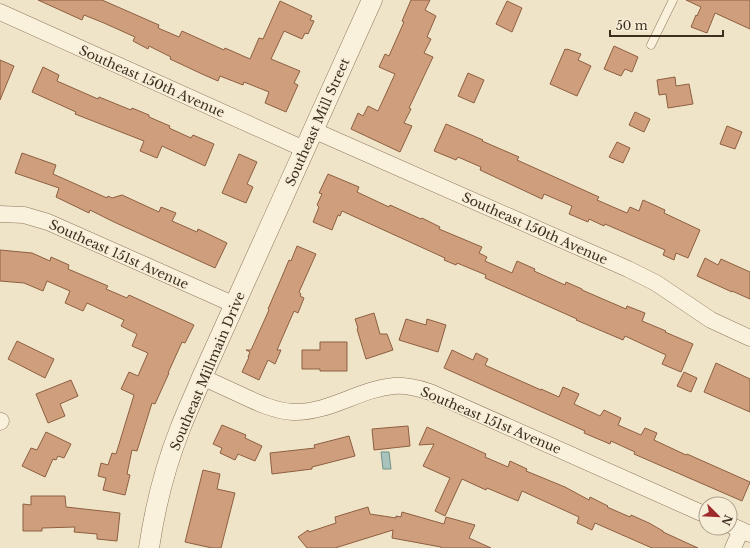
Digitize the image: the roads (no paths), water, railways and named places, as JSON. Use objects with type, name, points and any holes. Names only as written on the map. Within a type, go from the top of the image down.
[{"type":"street","name":"Southeast Mill Street","points":[[262,243],[372,0]]},
{"type":"street","name":"Southeast 150th Avenue","points":[[0,12],[304,149]]},
{"type":"street","name":"Southeast 150th Avenue","points":[[313,130],[628,269],[656,283],[711,320],[750,338]]},
{"type":"street","name":"Southeast 151st Avenue","points":[[0,214],[24,215],[48,222],[235,305]]},
{"type":"street","name":"Southeast Millmain Drive","points":[[149,548],[156,511],[169,460],[180,429],[262,243]]},
{"type":"street","name":"Southeast 151st Avenue","points":[[202,377],[264,406],[293,412],[324,408],[377,389],[394,386],[413,387],[430,392],[698,510]]},
{"type":"street","points":[[733,548],[740,530]]},
{"type":"lane","points":[[651,45],[673,0]]},
{"type":"water","points":[[381,452],[389,452],[391,469],[383,469]]}]
